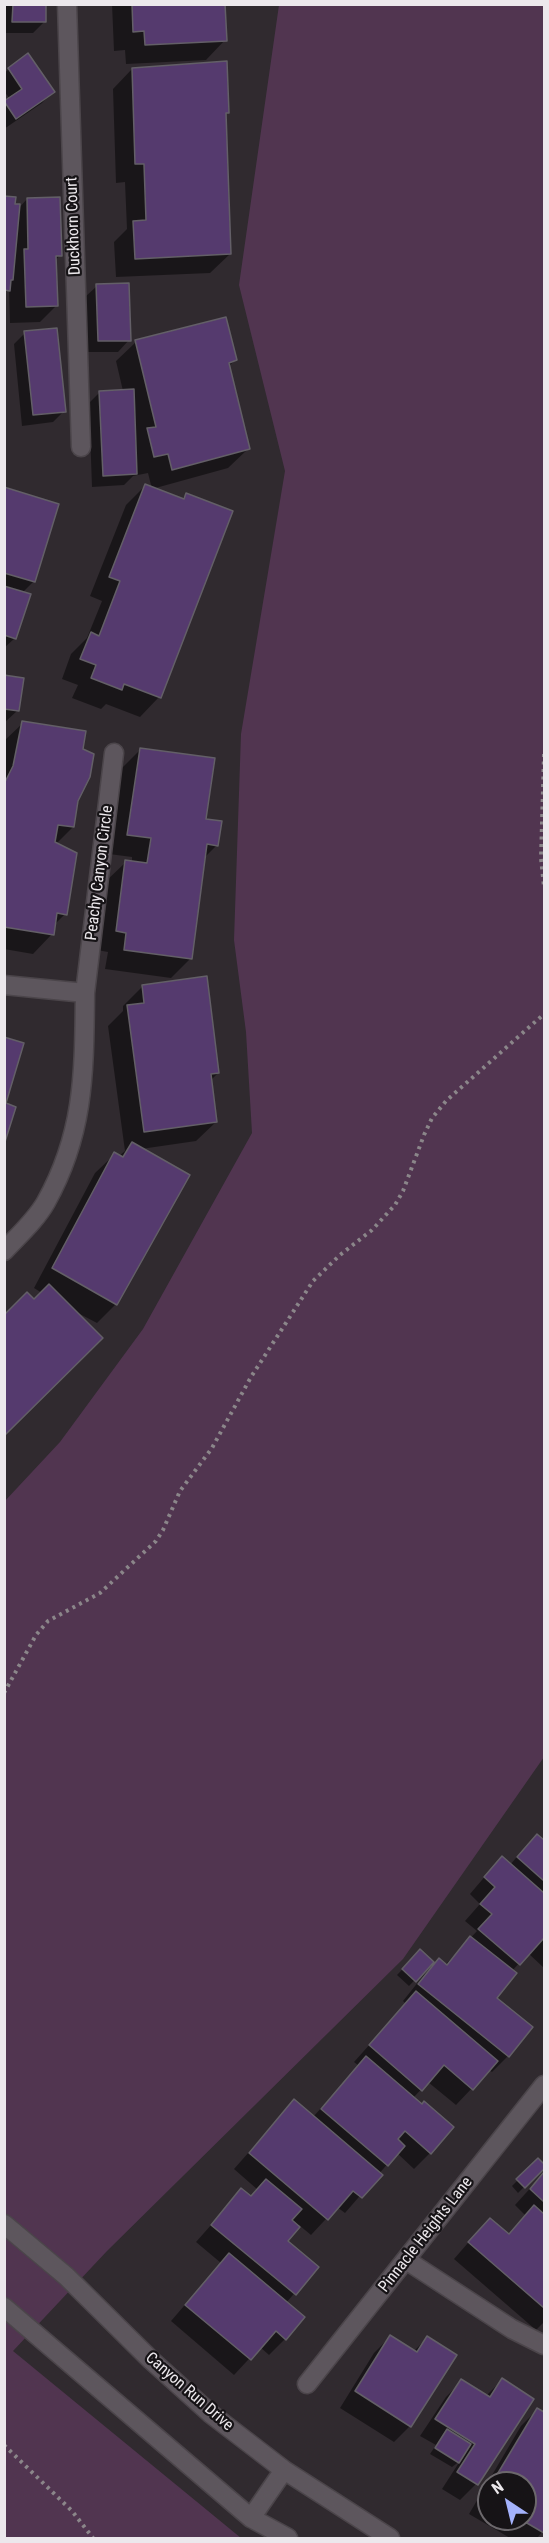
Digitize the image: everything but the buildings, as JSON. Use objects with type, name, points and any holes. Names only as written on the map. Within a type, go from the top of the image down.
[{"type":"street","name":"Duckhorn Court","points":[[67,4],[81,447]]},
{"type":"street","name":"Peachy Canyon Circle","points":[[4,1251],[45,1204],[71,1146],[83,1084],[85,993],[114,753]]},
{"type":"street","points":[[4,985],[85,993]]},
{"type":"street","name":"Pinnacle Heights Lane","points":[[307,2384],[544,2085]]},
{"type":"street","name":"Canyon Run Drive","points":[[4,2224],[66,2276],[151,2360],[212,2414],[284,2470],[390,2538]]},
{"type":"street","points":[[406,2260],[512,2330],[544,2345]]},
{"type":"street","points":[[4,2307],[251,2518],[288,2538]]},
{"type":"street","points":[[251,2518],[284,2470]]},
{"type":"path","points":[[544,754],[541,858],[544,887]]},
{"type":"path","points":[[4,1693],[36,1635],[48,1621],[100,1593],[156,1541],[180,1491],[212,1448],[251,1377],[313,1281],[372,1230],[395,1205],[432,1118],[446,1101],[544,1014]]},
{"type":"path","points":[[4,2445],[72,2511],[93,2538]]},
{"type":"shaded area","points":[[279,5],[544,5],[544,1757],[403,1959],[107,2251],[13,2351],[241,2538],[5,2538],[4,1502],[60,1442],[143,1329],[252,1133],[246,1032],[234,940],[241,734],[285,471],[239,285]]}]
